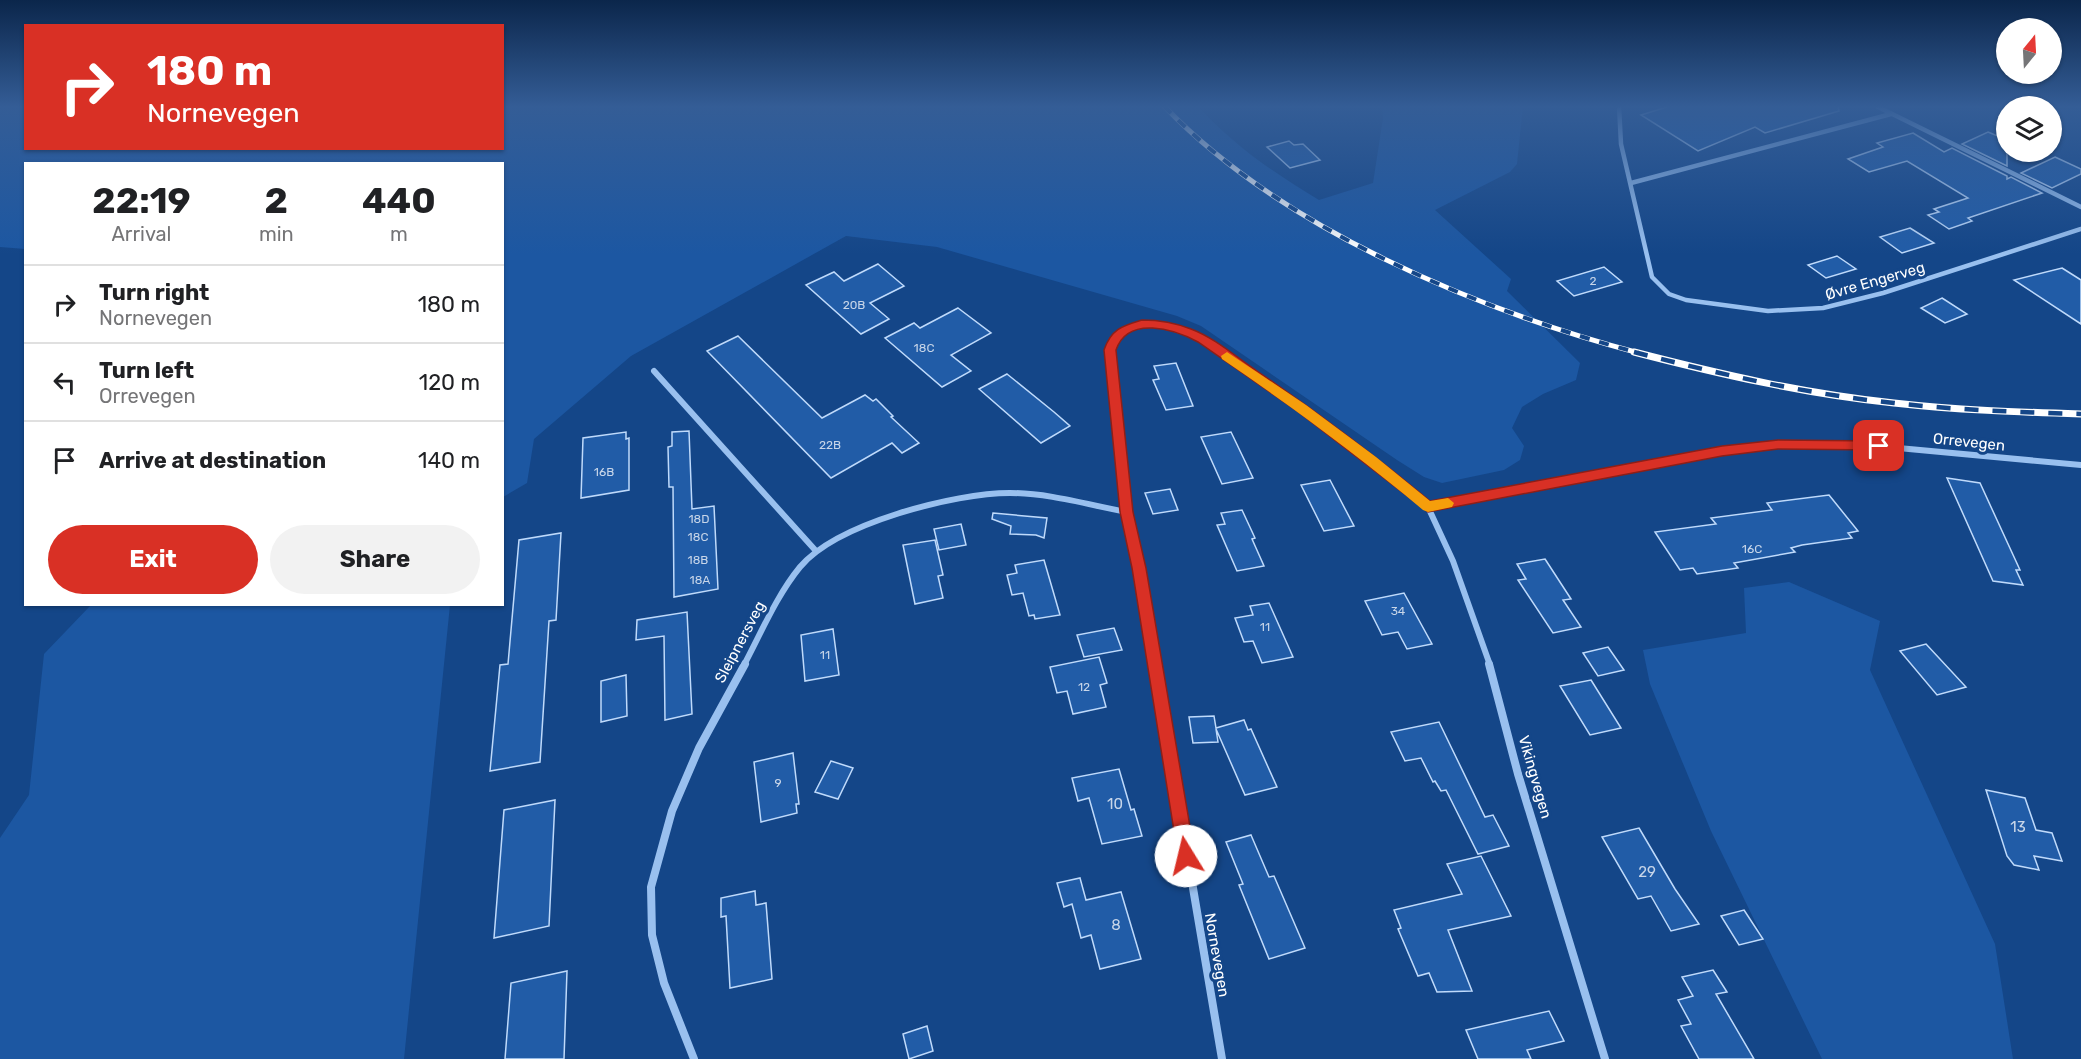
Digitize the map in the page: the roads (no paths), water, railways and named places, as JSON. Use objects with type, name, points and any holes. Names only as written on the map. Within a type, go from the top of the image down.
[{"type":"street","points":[[1624,155],[1631,183],[1735,155]]},
{"type":"street","points":[[1976,155],[2081,207]]},
{"type":"street","name":"Øvre Engerveg","points":[[1631,183],[1652,277],[1669,294],[1686,300],[1747,309],[1823,308],[1883,293],[2081,229]]},
{"type":"street","name":"Nornevegen","points":[[1222,1059],[1139,568],[1127,512],[1110,350],[1114,338],[1121,332],[1142,324],[1171,326],[1202,340],[1310,414],[1372,460],[1428,507]]},
{"type":"street","points":[[654,371],[816,551]]},
{"type":"street","name":"Orrevegen","points":[[1428,507],[1722,451],[1778,444],[1827,443],[1892,446],[2081,465]]},
{"type":"street","name":"Sleipnersveg","points":[[694,1059],[664,983],[652,935],[651,887],[672,810],[699,748],[781,596],[800,567],[816,551],[867,525],[910,509],[969,495],[1011,493],[1034,495],[1127,512]]},
{"type":"street","name":"Vikingvegen","points":[[1428,507],[1453,561],[1492,670],[1518,774],[1605,1059]]},
{"type":"railway","points":[[1218,155],[1265,190],[1323,226],[1385,259],[1448,288],[1513,313],[1639,353]]},
{"type":"railway","points":[[1634,352],[1763,382],[1861,399],[1964,409],[2081,414]]}]
